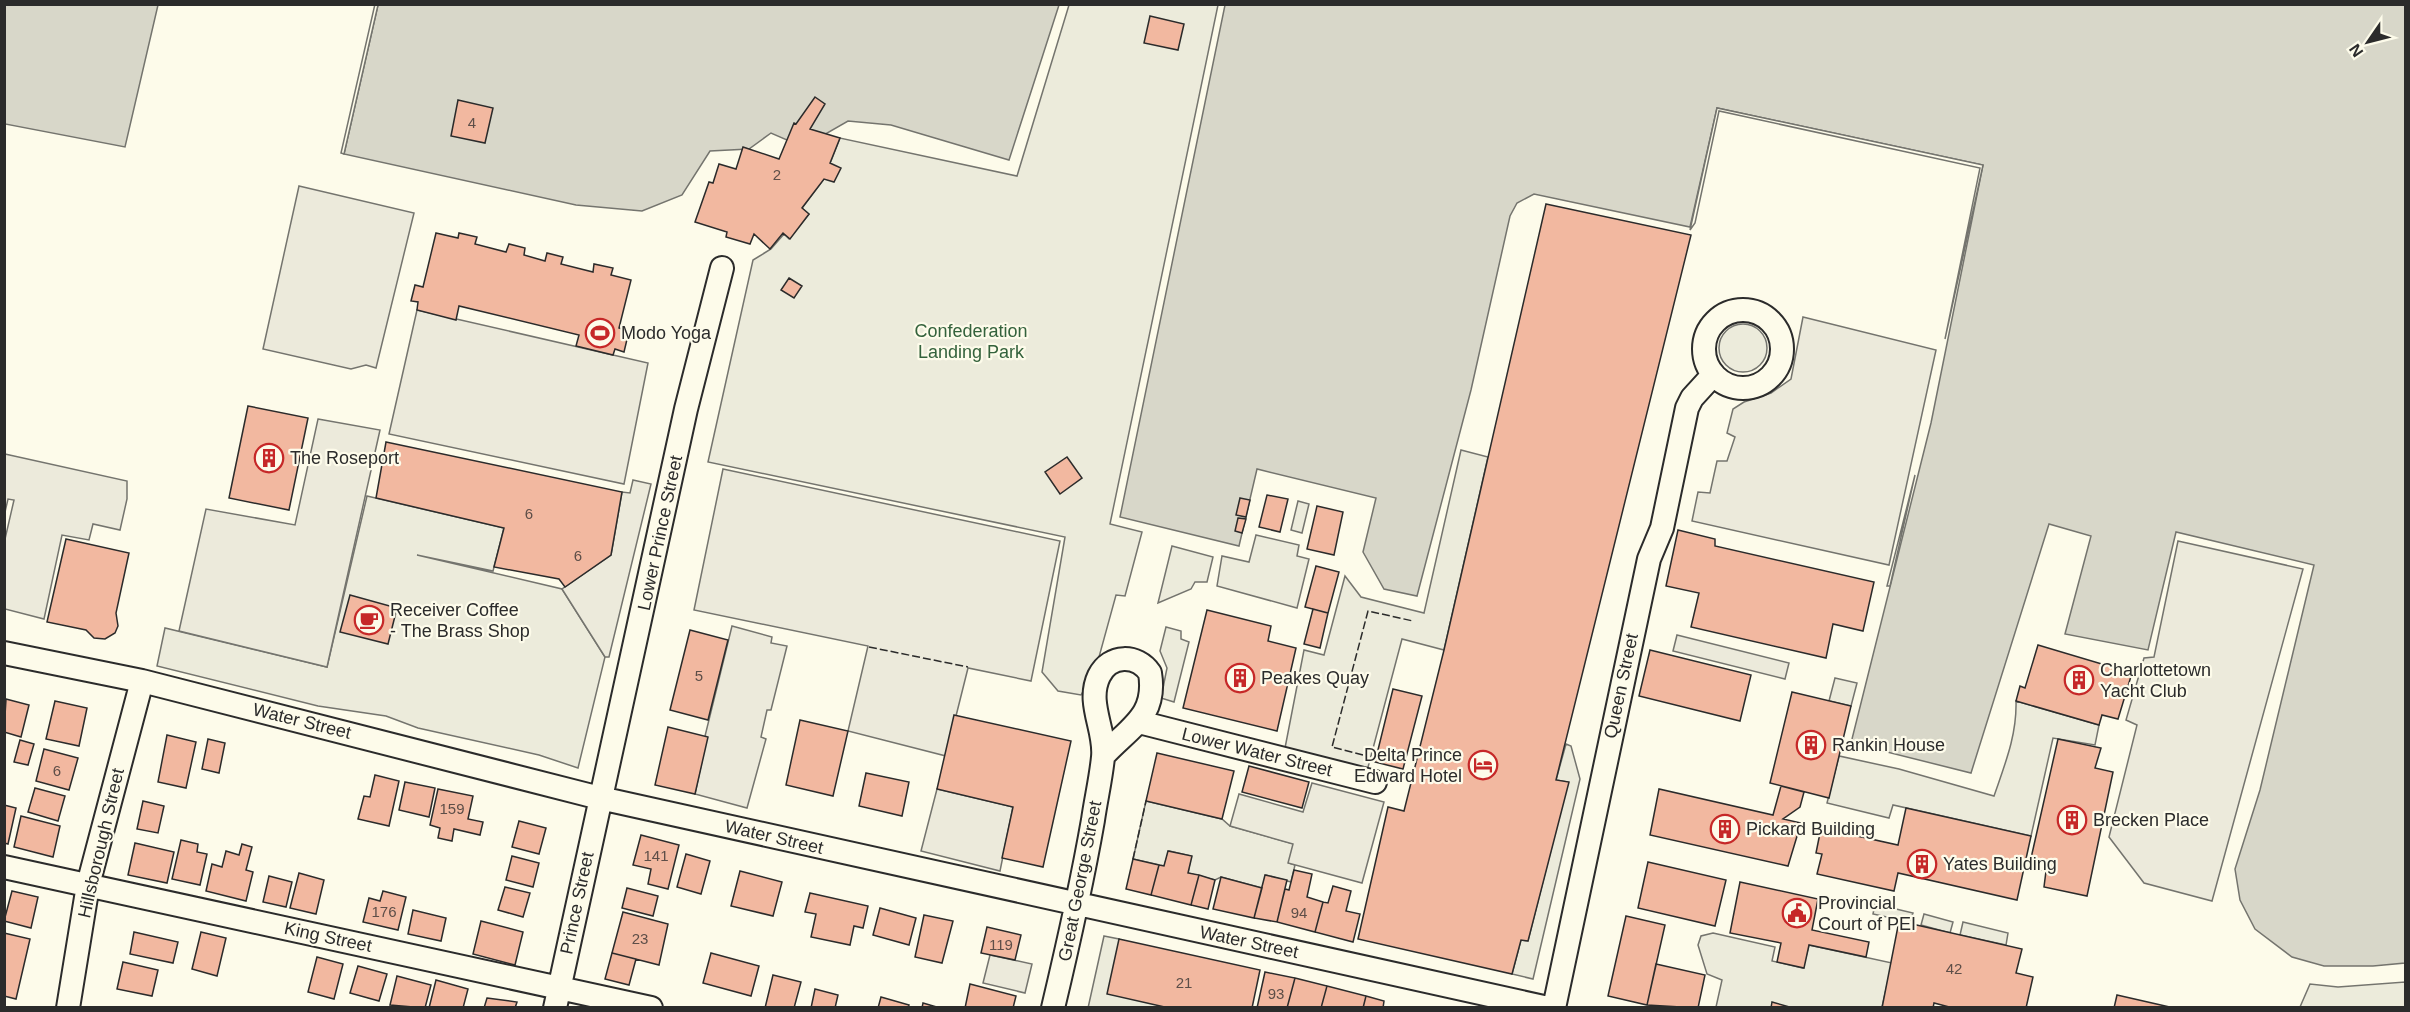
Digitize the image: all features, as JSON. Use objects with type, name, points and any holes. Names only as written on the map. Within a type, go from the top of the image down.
[{"type":"street","name":"Lower Prince Street","points":[[600,798],[686,409],[722,268]]},
{"type":"street","name":"Queen Street","points":[[1554,1008],[1649,559],[1662,528],[1687,408],[1692,398],[1713,375]]},
{"type":"street","name":"Water Street","points":[[4,653],[142,681],[600,798],[1548,1008]]},
{"type":"street","name":"Great George Street","points":[[1053,1008],[1078,905],[1104,755],[1096,716],[1096,687],[1105,668],[1124,658],[1137,661],[1150,673],[1151,699],[1139,722],[1104,755]]},
{"type":"street","name":"Hillsborough Street","points":[[68,1008],[88,885],[142,681]]},
{"type":"street","name":"Lower Water Street","points":[[1139,722],[1376,782]]},
{"type":"street","name":"Prince Street","points":[[558,997],[600,798]]},
{"type":"street","name":"King Street","points":[[4,867],[558,997],[651,1008]]},
{"type":"green space","name":"Confederation Landing Park","points":[[1069,5],[1218,5],[1110,524],[1142,532],[1125,596],[1116,595],[1096,668],[1081,695],[1058,691],[1042,672],[1065,537],[708,462],[753,260],[771,249],[784,234],[789,239],[809,214],[802,208],[824,179],[840,138],[1017,176]]},
{"type":"green space","points":[[1743,324],[1760,331],[1767,348],[1760,365],[1743,372],[1726,365],[1719,348],[1726,331]]},
{"type":"green space","points":[[1461,450],[1488,457],[1444,650],[1402,639],[1367,771],[1285,748],[1304,650],[1324,655],[1345,576],[1361,597],[1424,613]]},
{"type":"green space","points":[[367,496],[504,528],[493,571],[417,555],[562,589],[605,657],[578,768],[539,755],[418,728],[386,716],[318,706],[157,666],[165,628],[327,667]]},
{"type":"green space","points":[[1298,501],[1309,504],[1302,533],[1291,530]]},
{"type":"green space","points":[[1256,535],[1299,545],[1297,556],[1309,559],[1297,608],[1217,586],[1222,556],[1249,562]]},
{"type":"green space","points":[[1172,546],[1213,557],[1207,582],[1195,582],[1191,589],[1158,603]]},
{"type":"green space","points":[[1166,627],[1181,631],[1181,639],[1189,642],[1174,702],[1161,698],[1167,668],[1160,651]]},
{"type":"green space","points":[[1835,678],[1857,683],[1851,706],[1829,701]]},
{"type":"green space","points":[[2016,701],[2099,725],[2095,745],[2053,738],[2031,836],[1893,805],[1889,818],[1827,803],[1839,756],[1899,769],[1994,796],[2015,726]]},
{"type":"green space","points":[[1566,744],[1571,746],[1580,779],[1533,979],[1512,974],[1521,940],[1528,941],[1568,782],[1556,780]]},
{"type":"green space","points":[[1146,801],[1222,819],[1230,826],[1294,844],[1289,863],[1295,865],[1291,882],[1266,875],[1262,888],[1221,877],[1215,880],[1188,873],[1191,856],[1169,851],[1164,866],[1133,859]]},
{"type":"green space","points":[[1875,904],[1913,913],[1910,922],[1873,914]]},
{"type":"green space","points":[[1924,914],[1953,922],[1950,933],[1921,925]]},
{"type":"green space","points":[[1963,922],[2008,933],[2006,945],[1960,935]]},
{"type":"green space","points":[[1713,933],[1775,947],[1772,961],[1803,968],[1809,945],[1892,963],[1882,1007],[1716,1007],[1722,980],[1707,974],[1698,945],[1701,936]]},
{"type":"green space","points":[[1104,936],[1119,939],[1169,1007],[1088,1008]]},
{"type":"green space","points":[[2405,982],[2405,1007],[2300,1007],[2310,984],[2338,987]]},
{"type":"shaded area","points":[[4,5],[158,5],[125,147],[5,124]]},
{"type":"shaded area","points":[[378,5],[1059,5],[1009,160],[891,125],[848,121],[803,147],[771,133],[749,149],[710,151],[682,195],[642,211],[576,205],[344,154]]},
{"type":"shaded area","points":[[1225,5],[2405,5],[2405,963],[2373,966],[2324,966],[2292,957],[2255,929],[2240,900],[2235,869],[2260,790],[2314,565],[2176,532],[2148,650],[2065,634],[2091,536],[2049,524],[1971,773],[1851,743],[1931,423],[1983,165],[1717,108],[1690,227],[1534,194],[1517,203],[1510,216],[1471,390],[1417,596],[1384,589],[1363,552],[1376,498],[1257,469],[1239,546],[1120,517]]},
{"type":"shaded area","points":[[299,186],[414,213],[376,368],[366,365],[351,369],[263,349]]},
{"type":"shaded area","points":[[417,310],[648,363],[624,484],[389,434]]},
{"type":"shaded area","points":[[1803,317],[1936,350],[1889,565],[1692,521],[1698,492],[1710,493],[1717,461],[1727,461],[1735,437],[1727,433],[1733,409],[1744,402],[1771,393],[1791,379]]},
{"type":"shaded area","points":[[318,419],[380,430],[327,667],[179,631],[206,509],[295,525]]},
{"type":"shaded area","points":[[5,454],[127,481],[127,499],[120,530],[93,524],[89,540],[62,535],[44,619],[5,609],[5,539],[14,500],[8,499],[5,512]]},
{"type":"shaded area","points":[[723,469],[1060,541],[1031,681],[968,668],[946,756],[848,731],[868,646],[694,610]]},
{"type":"shaded area","points":[[633,480],[651,484],[609,657],[605,657],[562,589],[611,555],[622,492],[630,493]]},
{"type":"shaded area","points":[[2178,541],[2303,569],[2212,901],[2144,883],[2109,837],[2137,725],[2126,720],[2144,658],[2154,657]]},
{"type":"shaded area","points":[[732,626],[772,637],[771,643],[787,646],[771,710],[767,710],[761,737],[766,739],[747,808],[695,794],[707,737],[705,736]]},
{"type":"shaded area","points":[[1677,635],[1789,663],[1785,679],[1673,651]]},
{"type":"shaded area","points":[[1312,783],[1384,802],[1362,883],[1288,863],[1293,844],[1230,826],[1239,794],[1303,812]]},
{"type":"shaded area","points":[[937,789],[1013,807],[1000,871],[921,851]]},
{"type":"shaded area","points":[[990,955],[1032,964],[1025,993],[983,983]]},
{"type":"pier","points":[[375,4],[378,5],[344,154],[341,153]]},
{"type":"pier","points":[[1717,108],[1983,165],[1945,339],[1980,168],[1719,111],[1695,223],[1690,230]]},
{"type":"pier","points":[[1915,475],[1890,586],[1887,586]]},
{"type":"building","points":[[1150,16],[1184,24],[1178,50],[1144,43]]},
{"type":"building","points":[[815,97],[825,104],[810,129],[840,138],[830,163],[841,168],[834,182],[824,179],[802,208],[809,214],[790,239],[783,233],[770,249],[754,234],[750,244],[726,237],[727,232],[695,222],[709,182],[713,183],[719,164],[736,169],[743,147],[779,159],[794,123],[796,124]]},
{"type":"building","points":[[458,100],[493,108],[485,143],[451,136]]},
{"type":"building","points":[[1546,204],[1691,235],[1556,780],[1569,782],[1528,941],[1521,940],[1512,974],[1358,939],[1388,807],[1404,811],[1444,650]]},
{"type":"building","points":[[436,233],[458,238],[459,233],[477,237],[475,244],[506,252],[509,244],[525,248],[524,255],[545,261],[547,253],[563,257],[561,264],[593,272],[594,264],[613,268],[611,275],[631,280],[619,328],[629,331],[624,352],[615,349],[613,355],[576,346],[579,335],[459,306],[456,320],[417,310],[418,302],[411,301],[415,285],[423,287]]},
{"type":"building","points":[[789,278],[802,286],[794,298],[781,290]]},
{"type":"building","name":"The Roseport","points":[[248,406],[308,418],[289,510],[229,498]]},
{"type":"building","points":[[386,442],[622,492],[611,555],[565,587],[559,579],[494,567],[504,528],[376,498]]},
{"type":"building","points":[[1067,457],[1082,478],[1060,494],[1045,472]]},
{"type":"building","points":[[1267,495],[1288,499],[1280,532],[1259,527]]},
{"type":"building","points":[[1240,498],[1250,500],[1246,517],[1236,515]]},
{"type":"building","points":[[1317,506],[1343,512],[1334,555],[1307,549]]},
{"type":"building","points":[[1238,518],[1246,519],[1242,533],[1235,531]]},
{"type":"building","points":[[1678,530],[1715,539],[1715,546],[1874,582],[1863,631],[1833,624],[1826,658],[1691,627],[1699,593],[1666,586]]},
{"type":"building","points":[[66,539],[129,553],[116,613],[118,626],[115,633],[105,639],[94,638],[86,630],[47,622]]},
{"type":"building","points":[[1316,566],[1339,572],[1328,613],[1305,607]]},
{"type":"building","name":"Receiver Coffee - The Brass Shop","points":[[350,595],[397,608],[388,644],[340,632]]},
{"type":"building","points":[[1313,609],[1328,613],[1320,648],[1304,644]]},
{"type":"building","name":"Peakes Quay","points":[[1207,610],[1271,626],[1268,641],[1296,648],[1277,731],[1183,708]]},
{"type":"building","points":[[690,630],[728,640],[708,720],[670,710]]},
{"type":"building","name":"Charlottetown Yacht Club","points":[[2038,645],[2132,673],[2118,719],[2102,715],[2099,725],[2016,701],[2020,686],[2025,688]]},
{"type":"building","points":[[1650,650],[1751,675],[1740,721],[1639,696]]},
{"type":"building","points":[[1393,689],[1422,696],[1403,769],[1375,762]]},
{"type":"building","name":"Rankin House","points":[[1792,692],[1851,706],[1829,798],[1770,783]]},
{"type":"building","points":[[6,699],[29,705],[21,737],[4,732]]},
{"type":"building","points":[[55,701],[87,708],[79,746],[46,739]]},
{"type":"building","points":[[954,715],[1071,741],[1043,867],[1002,858],[1013,807],[937,789]]},
{"type":"building","points":[[800,720],[848,731],[833,796],[786,785]]},
{"type":"building","points":[[668,727],[708,737],[695,794],[655,785]]},
{"type":"building","points":[[167,735],[196,742],[186,788],[158,782]]},
{"type":"building","points":[[208,739],[225,743],[219,773],[202,769]]},
{"type":"building","name":"Brecken Place","points":[[2058,739],[2101,748],[2095,768],[2113,772],[2087,896],[2044,887],[2046,871],[2029,867]]},
{"type":"building","points":[[20,740],[34,744],[28,765],[14,762]]},
{"type":"building","points":[[44,749],[78,758],[69,790],[36,781]]},
{"type":"building","points":[[1157,753],[1234,771],[1222,819],[1146,801]]},
{"type":"building","points":[[1249,766],[1309,782],[1302,808],[1242,792]]},
{"type":"building","points":[[866,773],[909,782],[902,816],[859,806]]},
{"type":"building","points":[[375,775],[399,781],[389,826],[358,819],[364,796],[370,797]]},
{"type":"building","points":[[405,782],[435,788],[429,817],[399,810]]},
{"type":"building","name":"Pickard Building","points":[[1781,786],[1804,792],[1800,807],[1783,819],[1801,823],[1788,866],[1650,835],[1659,789],[1773,815]]},
{"type":"building","points":[[35,788],[65,796],[58,821],[28,812]]},
{"type":"building","points":[[438,789],[473,796],[468,819],[483,822],[480,835],[454,829],[452,841],[438,838],[440,828],[430,825]]},
{"type":"building","points":[[143,801],[164,806],[158,833],[137,829]]},
{"type":"building","points":[[4,805],[16,808],[8,844],[4,843]]},
{"type":"building","name":"Yates Building","points":[[1906,808],[2031,836],[2017,900],[1898,873],[1894,891],[1817,874],[1822,854],[1816,853],[1821,828],[1898,845]]},
{"type":"building","points":[[21,816],[60,826],[53,857],[14,847]]},
{"type":"building","points":[[519,821],[546,828],[539,854],[512,847]]},
{"type":"building","points":[[641,835],[679,845],[668,889],[648,884],[651,869],[633,865]]},
{"type":"building","points":[[181,840],[198,844],[197,852],[207,854],[200,885],[172,879]]},
{"type":"building","points":[[135,843],[174,852],[167,883],[128,875]]},
{"type":"building","points":[[242,844],[252,847],[246,870],[253,872],[246,901],[206,891],[212,864],[222,867],[226,851],[239,855]]},
{"type":"building","points":[[1168,851],[1192,856],[1188,873],[1199,875],[1191,905],[1151,895],[1159,865],[1164,866]]},
{"type":"building","points":[[686,854],[710,861],[701,894],[677,887]]},
{"type":"building","points":[[512,856],[539,863],[533,887],[506,880]]},
{"type":"building","points":[[1133,859],[1159,865],[1151,895],[1126,889]]},
{"type":"building","points":[[1648,862],[1726,880],[1715,926],[1638,908]]},
{"type":"building","points":[[1294,870],[1312,874],[1307,897],[1323,902],[1315,932],[1277,922],[1285,889],[1289,890]]},
{"type":"building","points":[[740,871],[782,882],[773,916],[731,906]]},
{"type":"building","points":[[299,873],[324,880],[316,914],[290,908]]},
{"type":"building","points":[[1199,875],[1215,880],[1208,909],[1191,905]]},
{"type":"building","points":[[1265,875],[1287,880],[1277,922],[1254,918]]},
{"type":"building","points":[[269,876],[292,882],[286,907],[263,902]]},
{"type":"building","points":[[1221,877],[1262,888],[1254,918],[1213,909]]},
{"type":"building","points":[[1740,882],[1818,899],[1812,930],[1869,942],[1866,957],[1809,945],[1804,968],[1777,962],[1781,943],[1730,933]]},
{"type":"building","points":[[1333,886],[1351,891],[1346,911],[1360,914],[1353,942],[1315,932],[1323,902],[1328,903]]},
{"type":"building","points":[[505,887],[530,893],[523,917],[498,910]]},
{"type":"building","points":[[627,888],[658,896],[653,916],[622,908]]},
{"type":"building","points":[[12,891],[38,897],[31,928],[4,921]]},
{"type":"building","points":[[383,891],[406,897],[398,930],[363,922],[369,898],[380,901]]},
{"type":"building","points":[[810,893],[868,906],[863,928],[854,926],[850,945],[811,937],[816,914],[805,912]]},
{"type":"building","points":[[880,908],[916,918],[909,945],[873,935]]},
{"type":"building","points":[[413,910],[446,918],[441,941],[408,934]]},
{"type":"building","points":[[623,912],[668,924],[659,965],[612,953]]},
{"type":"building","points":[[924,915],[953,921],[942,963],[915,957]]},
{"type":"building","points":[[1626,916],[1665,925],[1647,1005],[1608,996]]},
{"type":"building","points":[[481,921],[523,932],[515,965],[473,954]]},
{"type":"building","points":[[1899,921],[2022,949],[2016,973],[2033,977],[2026,1008],[1953,1008],[1934,1003],[1933,1008],[1882,1008]]},
{"type":"building","points":[[987,927],[1021,935],[1015,960],[981,953]]},
{"type":"building","points":[[134,932],[178,942],[173,963],[130,954]]},
{"type":"building","points":[[201,932],[226,938],[217,976],[192,969]]},
{"type":"building","points":[[4,933],[30,939],[16,999],[4,996]]},
{"type":"building","points":[[1119,939],[1260,970],[1252,1008],[1169,1008],[1107,994]]},
{"type":"building","points":[[612,953],[636,959],[629,985],[605,979]]},
{"type":"building","points":[[711,953],[759,966],[751,996],[703,983]]},
{"type":"building","points":[[317,957],[343,964],[334,999],[308,992]]},
{"type":"building","points":[[123,962],[158,970],[152,996],[117,989]]},
{"type":"building","points":[[1656,964],[1705,975],[1698,1008],[1647,1005]]},
{"type":"building","points":[[358,966],[387,974],[379,1001],[350,993]]},
{"type":"building","points":[[1265,972],[1295,978],[1287,1008],[1257,1008]]},
{"type":"building","points":[[773,975],[801,982],[794,1008],[765,1008]]},
{"type":"building","points":[[397,976],[431,985],[425,1008],[390,1005]]},
{"type":"building","points":[[1295,978],[1327,986],[1321,1008],[1287,1008]]},
{"type":"building","points":[[436,980],[468,989],[463,1008],[429,1008]]},
{"type":"building","points":[[970,984],[1016,996],[1013,1008],[965,1008]]},
{"type":"building","points":[[1327,986],[1366,996],[1363,1008],[1321,1008]]},
{"type":"building","points":[[815,989],[838,995],[835,1008],[811,1008]]},
{"type":"building","points":[[2117,995],[2174,1008],[2114,1008]]},
{"type":"building","points":[[1366,996],[1384,1001],[1383,1008],[1363,1008]]},
{"type":"building","points":[[881,997],[909,1005],[908,1008],[878,1008]]},
{"type":"building","points":[[487,998],[517,1002],[515,1008],[484,1008]]},
{"type":"building","points":[[1772,1002],[1793,1008],[1771,1008]]},
{"type":"building","points":[[923,1003],[940,1008],[922,1008]]},
{"type":"fence","points":[[1363,755],[1332,747],[1368,611],[1413,621]]},
{"type":"fence","points":[[869,647],[968,667]]},
{"type":"fence","points":[[1133,859],[1146,801]]},
{"type":"place","name":"Modo Yoga","points":[[600,333]]},
{"type":"place","name":"The Roseport","points":[[269,458]]},
{"type":"place","name":"Receiver Coffee - The Brass Shop","points":[[369,620]]},
{"type":"place","name":"Peakes Quay","points":[[1240,678]]},
{"type":"place","name":"Charlottetown Yacht Club","points":[[2079,680]]},
{"type":"place","name":"Rankin House","points":[[1811,745]]},
{"type":"place","name":"Delta Prince Edward Hotel","points":[[1483,765]]},
{"type":"place","name":"Brecken Place","points":[[2072,820]]},
{"type":"place","name":"Pickard Building","points":[[1725,829]]},
{"type":"place","name":"Yates Building","points":[[1922,864]]},
{"type":"place","name":"Provincial Court of PEI","points":[[1797,913]]}]
